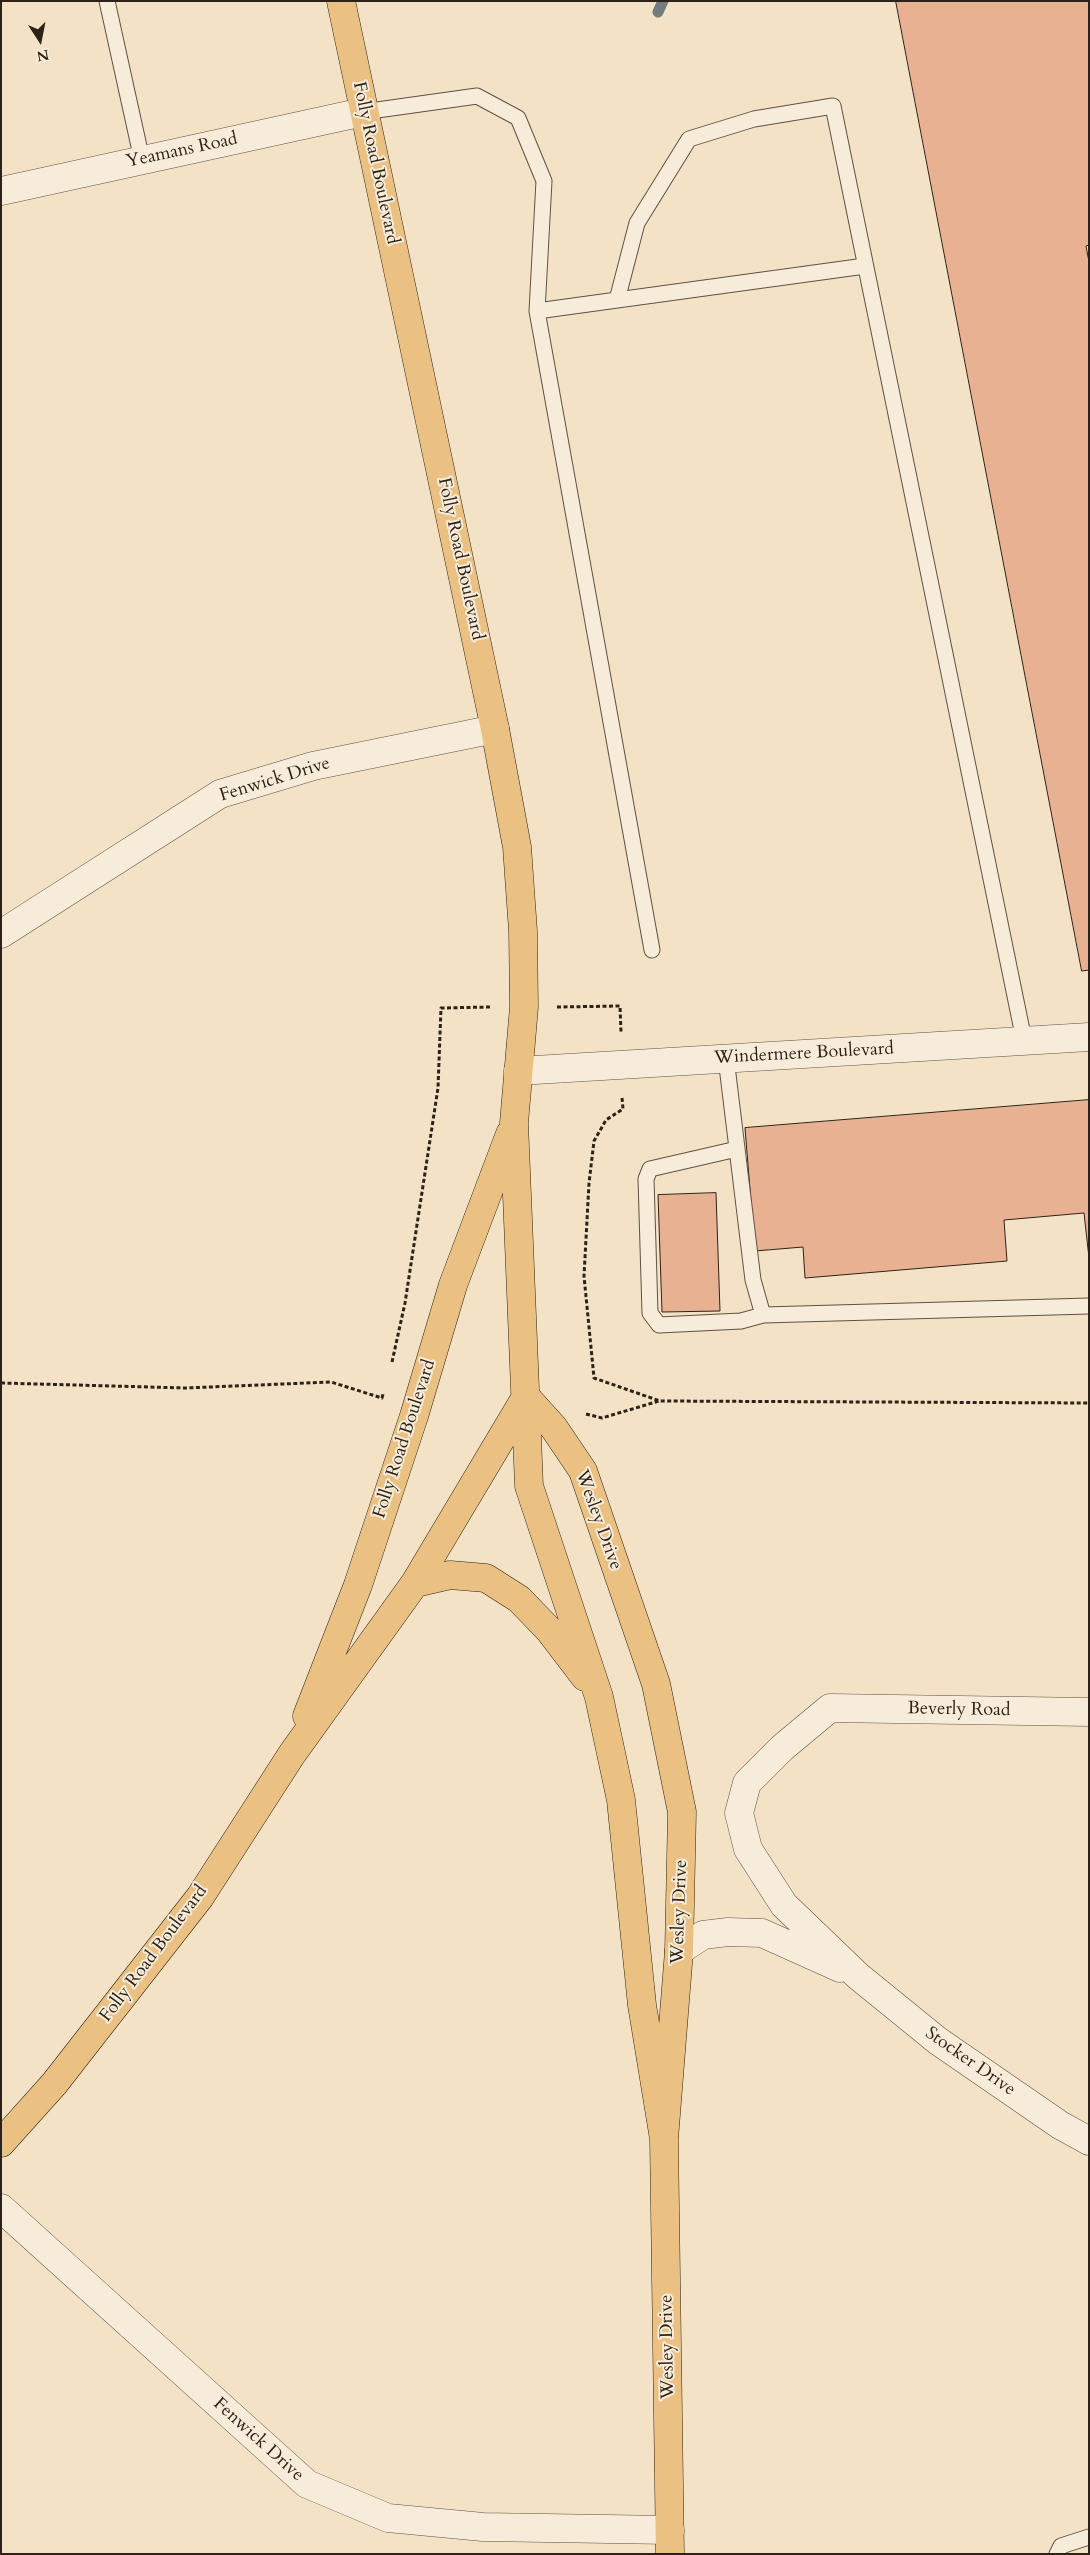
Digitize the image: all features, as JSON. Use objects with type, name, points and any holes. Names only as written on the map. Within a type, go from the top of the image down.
[{"type":"main road","name":"Folly Road Boulevard","points":[[1,2143],[54,2084],[200,1897],[292,1754],[415,1583],[526,1397],[522,1345],[514,1123],[524,1007],[523,931],[516,847],[495,729],[341,1]]},
{"type":"main road","name":"Folly Road Boulevard","points":[[292,1754],[358,1585],[414,1416],[453,1285],[514,1123]]},
{"type":"main road","name":"Wesley Drive","points":[[526,1397],[529,1486],[599,1697],[621,1800],[642,2005],[664,2139]]},
{"type":"main road","name":"Wesley Drive","points":[[526,1397],[554,1428],[583,1471],[656,1684],[682,1812],[679,1951],[664,2139],[670,2542]]},
{"type":"main road","points":[[415,1583],[450,1575],[486,1578],[520,1600],[549,1630],[599,1697]]},
{"type":"street","name":"Yeamans Road","points":[[1,191],[363,112]]},
{"type":"street","name":"Fenwick Drive","points":[[1,934],[220,794],[313,766],[495,729]]},
{"type":"street","name":"Windermere Boulevard","points":[[518,1071],[1089,1037]]},
{"type":"street","name":"Stocker Drive","points":[[830,1708],[782,1748],[747,1783],[739,1813],[748,1849],[784,1905],[858,1976],[938,2042],[1060,2125],[1089,2141]]},
{"type":"street","name":"Beverly Road","points":[[830,1708],[1089,1712]]},
{"type":"street","name":"Stocker Drive","points":[[679,1951],[703,1935],[728,1932],[762,1933],[858,1976]]},
{"type":"street","name":"Fenwick Drive","points":[[1,2208],[307,2484],[388,2518],[483,2528],[670,2542]]},
{"type":"lane","points":[[107,1],[142,160]]},
{"type":"lane","points":[[363,112],[477,96],[518,118],[544,181],[537,311],[652,950]]},
{"type":"lane","points":[[617,300],[637,223],[689,139],[754,119],[833,106],[1024,1040]]},
{"type":"lane","points":[[537,311],[865,266]]},
{"type":"lane","points":[[726,1058],[753,1280],[763,1315]]},
{"type":"lane","points":[[737,1149],[650,1169],[646,1179],[650,1314],[659,1325],[741,1321],[763,1315],[1089,1306]]},
{"type":"lane","points":[[1057,2554],[1061,2546],[1089,2537]]},
{"type":"path","points":[[594,1378],[660,1401]]},
{"type":"path","points":[[1,1383],[186,1388],[331,1382],[382,1398]]},
{"type":"path","points":[[583,1413],[602,1418],[660,1401],[1089,1403]]},
{"type":"building","points":[[896,1],[1089,1],[1089,245],[1086,246],[1089,262],[1089,970],[1082,971]]},
{"type":"building","points":[[1089,1100],[1089,1258],[1084,1213],[1004,1220],[1007,1261],[805,1278],[803,1247],[755,1251],[745,1128]]},
{"type":"building","points":[[716,1193],[720,1311],[662,1312],[658,1195]]},
{"type":"waterway","points":[[658,12],[663,1]]}]
